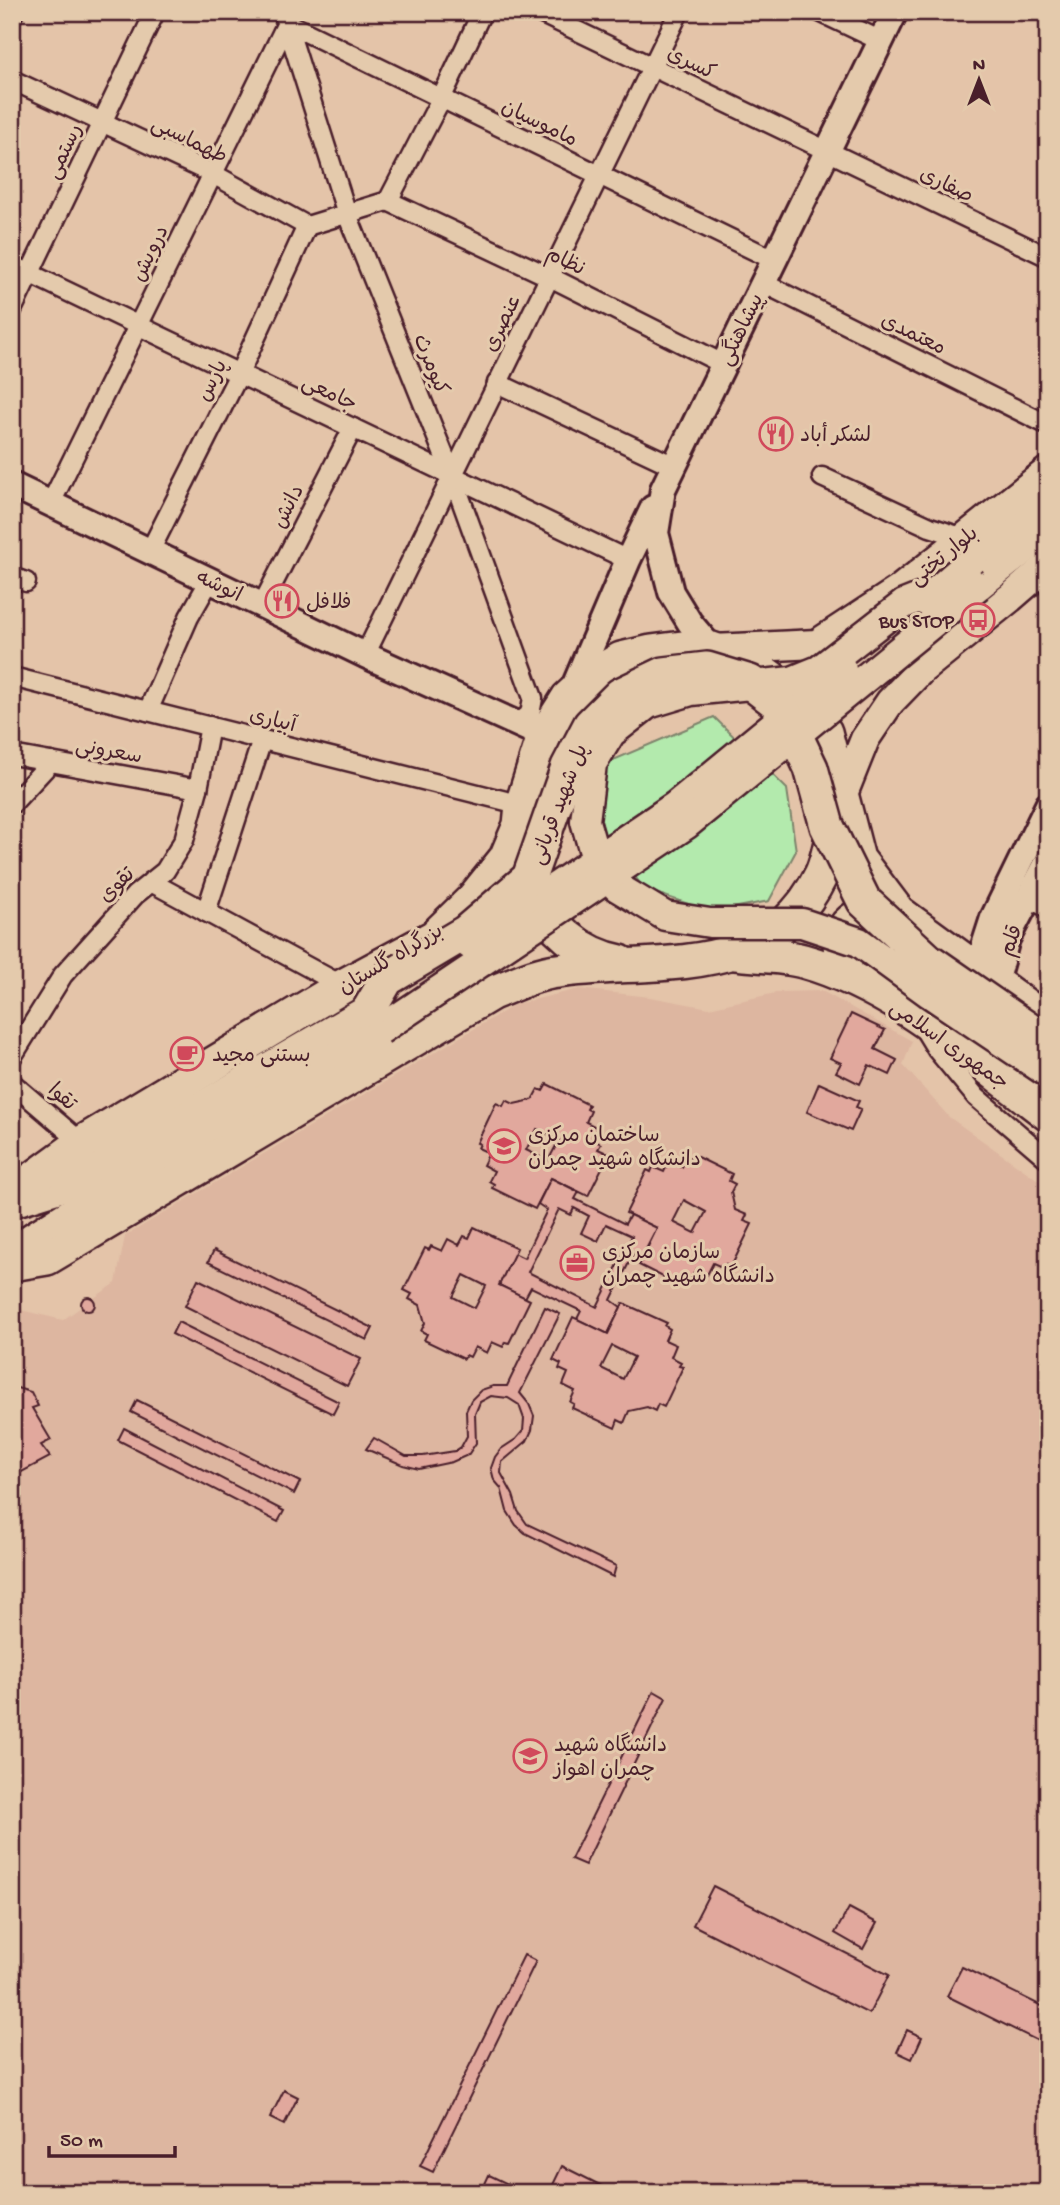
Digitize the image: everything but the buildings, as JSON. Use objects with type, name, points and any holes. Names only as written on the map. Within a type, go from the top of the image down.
[{"type":"highway","name":"بزرگراه گلستان","points":[[12,1194],[82,1143],[343,986],[434,937],[473,899],[506,858],[521,815],[530,730],[591,677],[621,659],[682,648],[712,649]]},
{"type":"highway","points":[[712,649],[756,667],[795,695],[825,732],[858,859],[898,912],[1048,1021]]},
{"type":"highway","name":"پل شهید قربانی","points":[[375,1019],[387,979],[466,932],[529,878],[568,767],[590,725],[620,695],[664,674],[707,669],[750,682],[782,707],[811,768],[827,826],[864,901],[928,960],[1048,1043]]},
{"type":"highway","points":[[12,1264],[47,1258],[492,993],[554,971],[700,960],[734,953],[775,933],[803,906],[822,873],[841,799]]},
{"type":"highway","points":[[521,815],[521,858],[524,874],[547,918],[584,948],[613,961],[629,964]]},
{"type":"highway","points":[[849,978],[842,960],[841,938],[846,924],[859,915],[884,910],[898,912]]},
{"type":"highway","name":"جمهوری اسلامی","points":[[734,953],[800,960],[849,978],[915,1014],[1048,1114]]},
{"type":"main road","name":"بلوار تختی","points":[[712,649],[817,644],[899,590],[972,561],[1048,471]]},
{"type":"main road","points":[[12,1258],[32,1237],[687,824],[972,561],[1048,498]]},
{"type":"main road","points":[[972,561],[1048,531]]},
{"type":"main road","name":"پل شهید قربانی","points":[[375,1019],[468,946],[675,806],[972,561]]},
{"type":"main road","points":[[841,799],[865,739],[890,702],[921,670],[1048,565]]},
{"type":"main road","points":[[899,590],[887,615],[888,632],[898,647],[923,657],[932,656],[948,648]]},
{"type":"main road","name":"پل شهید قربانی","points":[[939,590],[904,604],[819,670],[792,681],[691,691],[648,704],[611,733],[592,764],[586,821],[593,849],[617,887],[665,916],[710,923],[802,923],[859,942],[1048,1073]]},
{"type":"main road","points":[[12,1203],[60,1188],[375,1019]]},
{"type":"street","name":"رستمی","points":[[12,310],[155,12]]},
{"type":"street","points":[[307,226],[388,201],[482,12]]},
{"type":"street","name":"کسری","points":[[538,12],[827,152]]},
{"type":"street","name":"عنصری","points":[[365,655],[679,12]]},
{"type":"street","points":[[820,12],[881,41]]},
{"type":"street","name":"پیشاهنگی","points":[[712,649],[690,623],[671,592],[656,533],[663,489],[895,12]]},
{"type":"street","name":"ماموسیان","points":[[285,18],[441,99],[774,260]]},
{"type":"street","name":"درویش","points":[[51,503],[213,174],[285,18]]},
{"type":"street","name":"کیومرث","points":[[285,18],[347,215],[452,475],[533,698],[530,730]]},
{"type":"street","name":"طهماسبی","points":[[12,80],[213,174],[307,226]]},
{"type":"street","name":"صفاری","points":[[827,152],[1048,257]]},
{"type":"street","name":"نظام","points":[[388,201],[550,277],[723,364]]},
{"type":"street","name":"پارس","points":[[150,551],[239,374],[307,226]]},
{"type":"street","name":"جامعی","points":[[12,265],[628,560]]},
{"type":"street","name":"معتمدی","points":[[763,284],[1044,423]]},
{"type":"street","points":[[498,383],[674,466]]},
{"type":"street","name":"دانش","points":[[262,605],[353,428]]},
{"type":"street","points":[[822,477],[930,527],[972,561]]},
{"type":"street","name":"انوشه","points":[[12,485],[365,655],[530,730]]},
{"type":"street","points":[[568,698],[628,560],[663,489]]},
{"type":"street","points":[[148,711],[189,617],[210,580]]},
{"type":"street","name":"آبیاری","points":[[12,677],[262,740],[521,815]]},
{"type":"street","name":"تقوی","points":[[12,1057],[63,975],[100,932],[165,871],[184,841],[198,789],[209,726]]},
{"type":"street","points":[[206,912],[262,740]]},
{"type":"street","name":"سعرونی","points":[[12,755],[198,789]]},
{"type":"street","points":[[12,804],[51,762]]},
{"type":"street","points":[[995,984],[984,946],[993,918],[1048,805]]},
{"type":"street","name":"قلم","points":[[995,984],[1007,939],[1038,903],[1048,861]]},
{"type":"street","points":[[151,882],[343,986]]},
{"type":"street","points":[[915,1014],[937,1050],[976,1097],[1048,1159]]},
{"type":"street","name":"تقوا","points":[[12,1083],[82,1143]]},
{"type":"shaded area","name":"دانشگاه شهید چمران اهواز","points":[[579,989],[650,997],[709,1008],[780,992],[822,991],[912,1041],[903,1065],[949,1117],[1048,1187],[1048,2193],[12,2193],[12,1308],[63,1320],[81,1307],[81,1301],[89,1296],[94,1298],[116,1283],[125,1236],[516,1004]]},
{"type":"green space","points":[[714,717],[787,789],[796,851],[769,901],[712,912],[644,889],[604,833],[592,794],[611,761]]},
{"type":"place","name":"لشكر أباد","points":[[776,434]]},
{"type":"place","name":"فلافل","points":[[282,601]]},
{"type":"place","name":"Bus STOP","points":[[978,620]]},
{"type":"place","name":"بستنی مجید","points":[[187,1054]]},
{"type":"place","name":"ساختمان مرکزی دانشگاه شهید چمران","points":[[504,1146]]},
{"type":"place","name":"سازمان مرکزی دانشگاه شهید چمران","points":[[577,1263]]},
{"type":"place","name":"دانشگاه شهید چمران اهواز","points":[[530,1756]]}]
